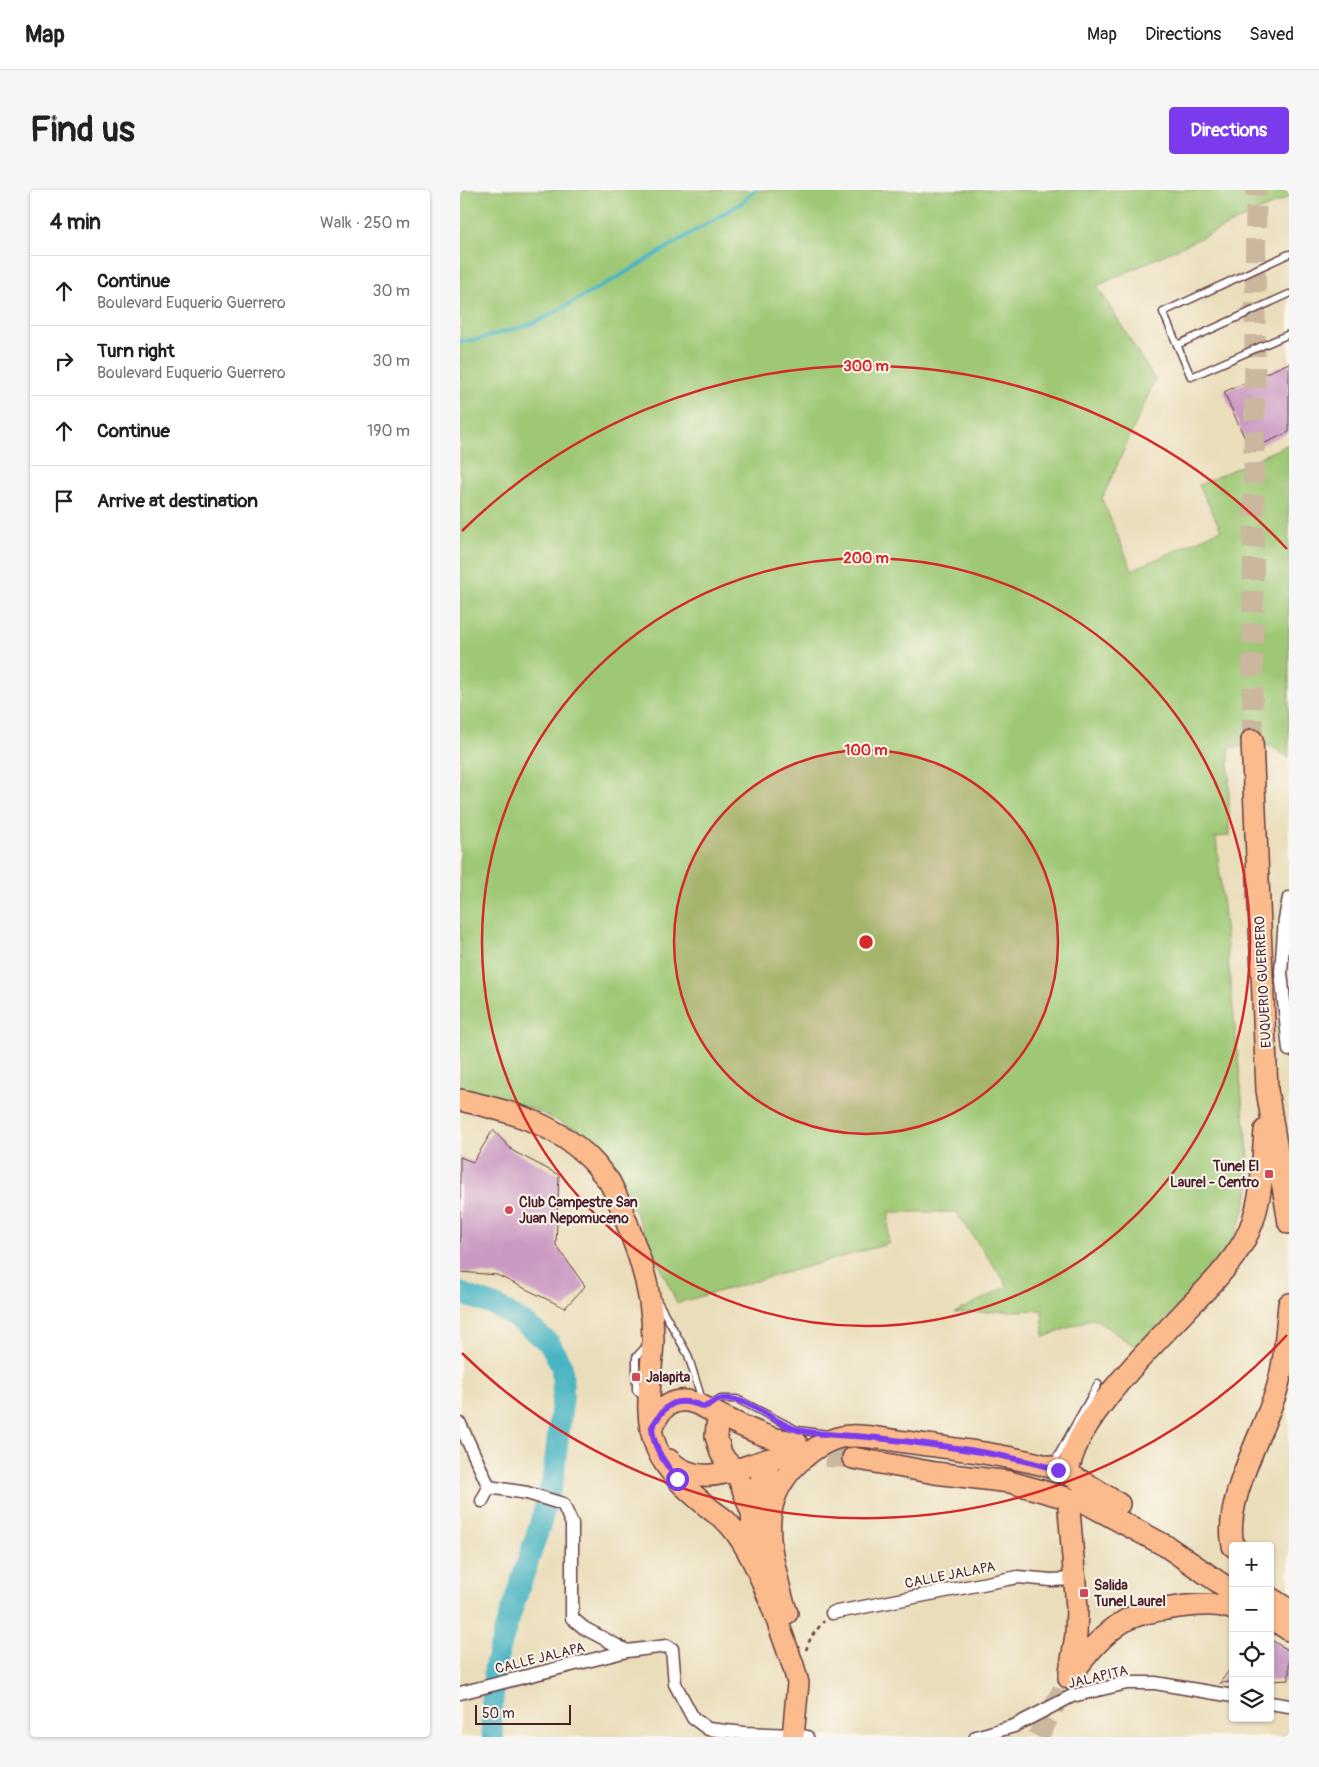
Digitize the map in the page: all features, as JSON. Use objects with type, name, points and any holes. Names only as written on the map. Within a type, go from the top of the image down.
[{"type":"main road","name":"EUQUERIO GUERRERO","points":[[1252,740],[1268,1090],[1289,1223]]},
{"type":"main road","points":[[1060,1467],[1072,1453],[1081,1434],[1104,1401],[1145,1353],[1220,1275],[1245,1240],[1261,1186],[1264,1167],[1268,1090]]},
{"type":"main road","points":[[460,1100],[502,1109],[533,1121],[563,1136],[585,1153],[608,1180],[623,1211],[645,1278],[653,1338],[649,1403],[654,1437],[663,1461],[677,1479],[727,1522],[750,1555],[794,1665],[798,1683],[798,1736]]},
{"type":"main road","points":[[1232,1542],[1231,1519],[1236,1496],[1276,1392],[1282,1368],[1289,1304]]},
{"type":"main road","points":[[674,1402],[692,1402],[711,1411],[795,1448],[736,1471],[697,1475],[676,1467],[654,1437],[659,1414],[665,1407],[674,1402]]},
{"type":"main road","points":[[711,1411],[721,1453],[736,1471],[752,1513],[756,1569]]},
{"type":"main road","points":[[850,1446],[876,1438],[978,1452],[1060,1467],[1229,1572]]},
{"type":"main road","points":[[798,1736],[805,1685],[803,1663],[792,1626],[782,1602],[768,1531],[774,1496],[783,1480],[808,1454],[824,1443],[975,1464],[1047,1480],[1119,1504]]},
{"type":"main road","points":[[850,1446],[934,1473],[1010,1482],[1088,1504],[1166,1546],[1229,1589]]},
{"type":"main road","points":[[752,1513],[758,1487],[770,1459]]},
{"type":"main road","points":[[1069,1509],[1077,1608],[1076,1635],[1069,1678],[1086,1654],[1102,1638],[1128,1619],[1175,1607],[1203,1604],[1229,1608]]},
{"type":"main road","points":[[1277,1605],[1289,1631]]},
{"type":"main road","points":[[1274,1625],[1289,1631]]},
{"type":"street","points":[[1289,898],[1285,919],[1281,972],[1289,1050]]},
{"type":"street","points":[[460,1424],[489,1487]]},
{"type":"street","points":[[489,1487],[527,1493],[563,1504],[572,1524],[572,1618],[584,1628],[627,1651]]},
{"type":"street","points":[[482,1501],[489,1487]]},
{"type":"street","name":"CALLE JALAPA","points":[[832,1612],[1018,1577],[1051,1580],[1074,1579]]},
{"type":"street","name":"CALLE JALAPA","points":[[465,1692],[627,1651],[667,1646],[672,1649],[675,1684],[693,1718],[708,1729],[798,1736]]},
{"type":"street","name":"JALAPITA","points":[[976,1737],[1014,1726],[1072,1696],[1127,1683],[1155,1684],[1229,1695]]},
{"type":"street","points":[[1274,1704],[1289,1706]]},
{"type":"lane","points":[[1289,254],[1163,312],[1191,377],[1289,334]]},
{"type":"lane","points":[[1177,345],[1289,294]]},
{"type":"lane","points":[[645,1278],[688,1354],[711,1411],[721,1399],[737,1399],[797,1430],[850,1446]]},
{"type":"lane","points":[[1060,1467],[1098,1384]]},
{"type":"path","points":[[803,1663],[811,1637],[832,1612]]},
{"type":"green space","points":[[460,190],[1289,190],[1289,197],[1097,286],[1155,380],[1102,499],[1132,570],[1221,530],[1199,485],[1289,444],[1289,758],[1271,746],[1229,747],[1229,836],[1216,837],[1249,1156],[1248,1194],[1242,1218],[1232,1240],[1219,1260],[1188,1297],[1136,1347],[1093,1318],[1044,1337],[1042,1310],[954,1313],[1008,1286],[956,1212],[889,1212],[888,1244],[677,1303],[615,1169],[602,1153],[587,1139],[553,1118],[515,1103],[460,1086]]},
{"type":"building","points":[[1289,363],[1289,432],[1250,450],[1224,392]]},
{"type":"building","name":"Club Campestre San Juan Nepomuceno","points":[[493,1130],[513,1151],[559,1175],[556,1245],[585,1286],[565,1308],[497,1275],[460,1272],[460,1157],[473,1162]]},
{"type":"building","points":[[1274,1642],[1289,1651],[1289,1680],[1274,1681]]},
{"type":"building","points":[[1229,1671],[1229,1682],[1220,1683]]},
{"type":"waterway","points":[[460,342],[479,339],[535,323],[618,277],[740,204],[755,190]]},
{"type":"waterway","points":[[460,1293],[496,1306],[527,1325],[550,1344],[562,1367],[563,1395],[553,1479],[495,1666],[491,1719],[493,1737]]},
{"type":"tunnel","points":[[1252,740],[1256,190]]},
{"type":"tunnel","points":[[794,1455],[853,1458]]},
{"type":"tunnel","points":[[1038,1737],[1069,1678]]},
{"type":"place","name":"Tunel El Laurel - Centro","points":[[1269,1174]]},
{"type":"place","name":"Club Campestre San Juan Nepomuceno","points":[[509,1210]]},
{"type":"place","name":"Jalapita","points":[[636,1377]]},
{"type":"place","name":"Salida Tunel Laurel","points":[[1084,1593]]},
{"type":"route","points":[[677,1479],[656,1448],[652,1427],[659,1414],[665,1407],[674,1402],[692,1402],[704,1407],[721,1399],[737,1399],[797,1430],[876,1438],[978,1452],[1031,1462],[1058,1470]]}]
